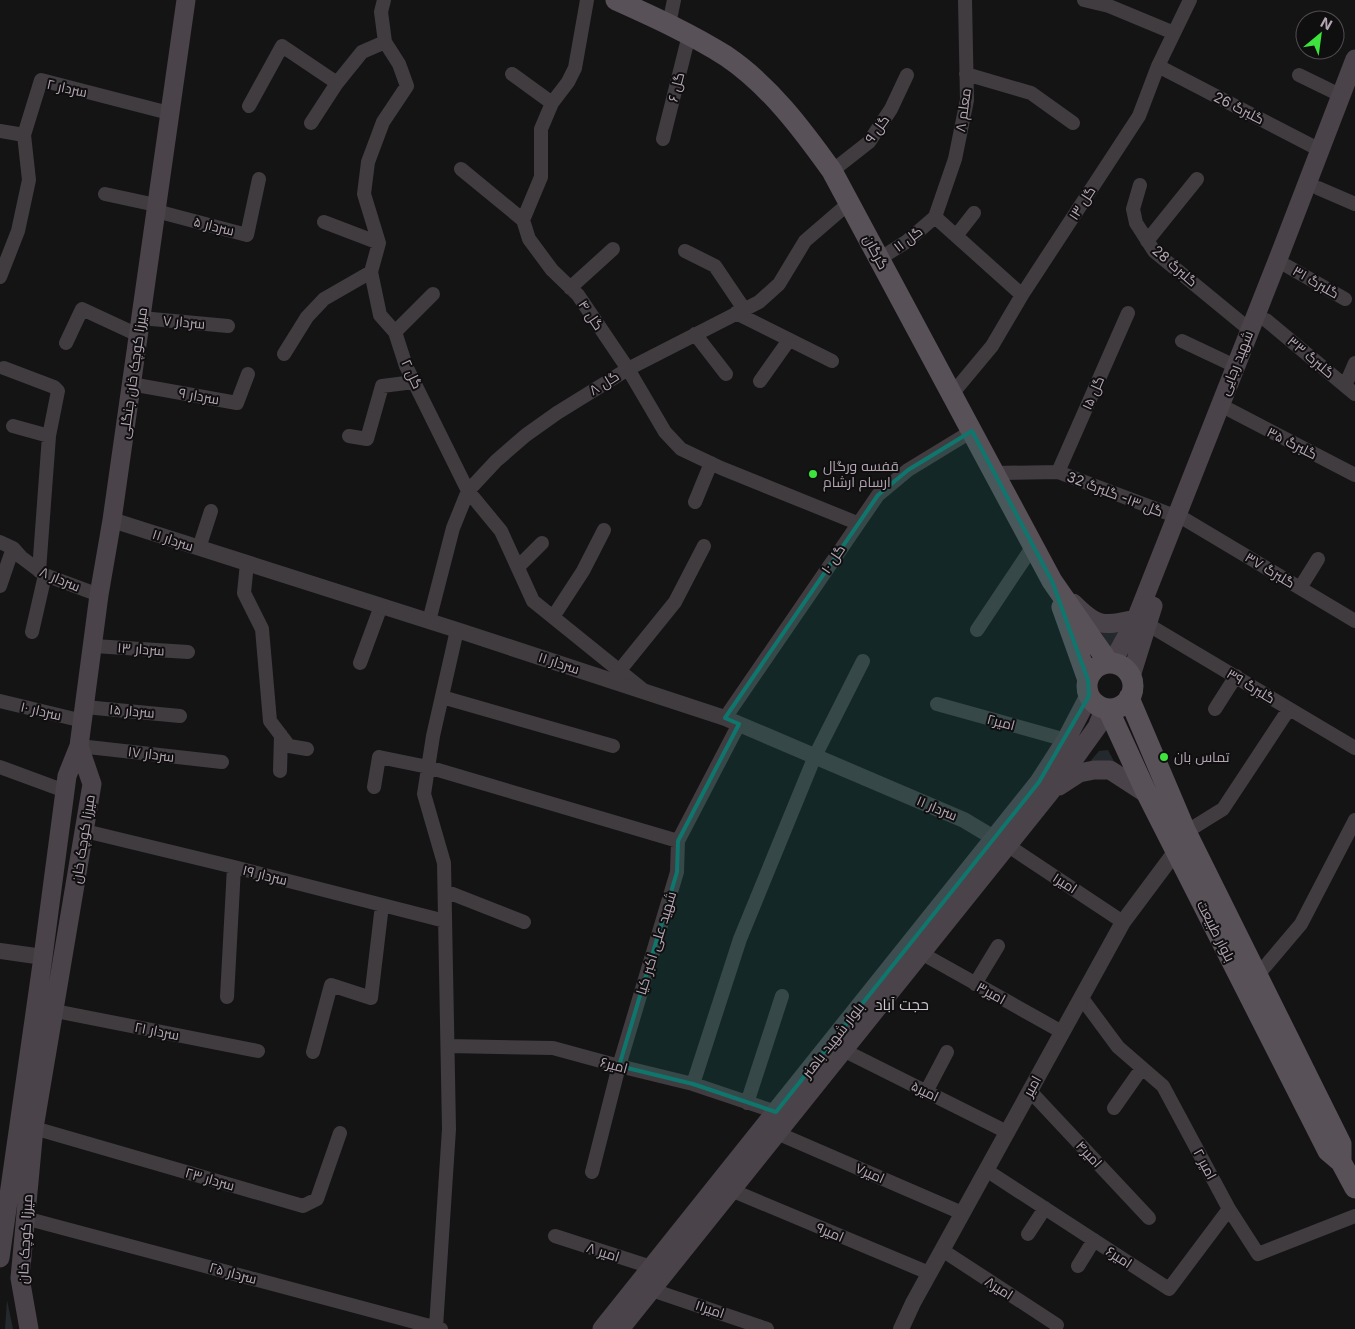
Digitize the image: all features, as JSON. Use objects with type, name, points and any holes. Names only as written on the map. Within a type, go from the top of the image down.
[{"type":"main road","name":"میرزا کوچک خان جنگلی","points":[[79,746],[94,646],[99,595],[112,520],[186,0]]},
{"type":"main road","name":"گرگان","points":[[616,0],[669,24],[726,57],[761,85],[802,129],[832,171],[1052,581]]},
{"type":"main road","name":"شهید رجایی","points":[[1180,518],[1230,410],[1318,188],[1348,95],[1355,59]]},
{"type":"main road","name":"شهید رجایی","points":[[1130,676],[1142,621],[1235,366],[1320,150],[1348,95]]},
{"type":"main road","points":[[1052,581],[1095,623],[1112,624],[1142,621]]},
{"type":"main road","points":[[1052,581],[1110,663]]},
{"type":"main road","name":"بلوار طبیعت","points":[[1052,581],[1098,698],[1176,851],[1345,1166]]},
{"type":"main road","name":"شهید رجایی","points":[[1110,663],[1142,621]]},
{"type":"main road","points":[[1110,663],[1126,669],[1130,676],[1133,683],[1129,698],[1124,704],[1116,708],[1098,698],[1091,673],[1096,667],[1110,663]]},
{"type":"main road","name":"بلوار شهید باهنر","points":[[620,1329],[921,953],[1001,841],[1066,740],[1098,698]]},
{"type":"main road","name":"بلوار شهید باهنر","points":[[602,1329],[776,1112],[1001,841],[1051,790],[1097,727],[1098,698]]},
{"type":"main road","name":"بلوار طبیعت","points":[[1129,698],[1186,832],[1258,976],[1345,1166]]},
{"type":"main road","name":"میرزا کوچک خان","points":[[0,1258],[67,776],[79,746]]},
{"type":"main road","name":"میرزا کوچک خان","points":[[30,1329],[20,1278],[34,1128],[92,784],[79,746]]},
{"type":"main road","points":[[1051,790],[1079,773],[1094,770],[1110,770],[1147,794]]},
{"type":"main road","points":[[51,894],[74,894]]},
{"type":"street","points":[[379,243],[364,194],[368,162],[383,122],[407,86],[399,64],[385,42],[381,12],[384,0]]},
{"type":"street","points":[[461,169],[522,220],[541,177],[541,129],[552,103],[568,82],[575,68],[587,0]]},
{"type":"street","points":[[669,24],[674,0]]},
{"type":"street","name":"معلم ۸","points":[[935,217],[955,160],[967,100],[965,0]]},
{"type":"street","points":[[1084,0],[1109,6],[1174,33]]},
{"type":"street","name":"گل ۱۳","points":[[952,394],[992,346],[1022,294],[1139,116],[1158,66],[1190,0]]},
{"type":"street","name":"گل ۶","points":[[663,140],[689,35]]},
{"type":"street","points":[[311,123],[337,83],[362,52],[385,42]]},
{"type":"street","points":[[249,106],[282,46],[337,83]]},
{"type":"street","name":"گلبرگ 26","points":[[1158,66],[1320,150]]},
{"type":"street","points":[[512,74],[552,103]]},
{"type":"street","points":[[966,74],[1031,93],[1073,123]]},
{"type":"street","name":"گل ۹","points":[[832,171],[869,142],[891,109],[907,75]]},
{"type":"street","points":[[1299,75],[1348,95]]},
{"type":"street","name":"سردار ۲","points":[[24,135],[41,80],[169,113]]},
{"type":"street","points":[[0,131],[24,135],[29,180],[18,231],[0,277]]},
{"type":"street","name":"سردار ۵","points":[[156,208],[247,235],[259,179]]},
{"type":"street","points":[[1147,241],[1197,179]]},
{"type":"street","name":"گلبرگ 28","points":[[1140,185],[1133,209],[1136,223],[1154,251],[1250,330]]},
{"type":"street","points":[[1318,188],[1355,204]]},
{"type":"street","points":[[105,194],[156,208]]},
{"type":"street","name":"گل ۸","points":[[429,621],[454,528],[468,491],[496,461],[557,412],[628,369],[759,302],[779,284],[805,241],[849,203]]},
{"type":"street","points":[[956,236],[974,213]]},
{"type":"street","points":[[935,217],[1022,294]]},
{"type":"street","name":"گل ۱۱","points":[[879,258],[906,242],[935,217]]},
{"type":"street","name":"گل ۴","points":[[522,220],[530,239],[552,270],[578,295],[628,369],[665,432],[681,449],[710,463],[857,523]]},
{"type":"street","points":[[324,222],[379,243]]},
{"type":"street","name":"گل ۲","points":[[379,243],[371,272],[380,315],[395,332],[406,366],[468,491],[501,531],[533,601],[647,692]]},
{"type":"street","points":[[570,288],[613,249]]},
{"type":"street","points":[[685,250],[715,266],[740,311],[790,340],[832,361]]},
{"type":"street","name":"گلبرگ ۳۱","points":[[1287,266],[1345,299]]},
{"type":"street","points":[[284,354],[308,317],[324,299],[371,272]]},
{"type":"street","points":[[395,332],[433,294]]},
{"type":"street","name":"سردار ۷","points":[[66,343],[82,309],[139,326],[228,326]]},
{"type":"street","name":"گل ۱۵","points":[[1058,472],[1128,313]]},
{"type":"street","name":"گلبرگ ۳۳","points":[[1266,320],[1350,390]]},
{"type":"street","points":[[695,334],[726,374]]},
{"type":"street","points":[[760,381],[790,340]]},
{"type":"street","points":[[1182,340],[1235,366]]},
{"type":"street","points":[[1350,390],[1355,363]]},
{"type":"street","points":[[4,368],[56,388],[58,391],[49,436],[42,573],[32,632]]},
{"type":"street","name":"سردار ۹","points":[[131,384],[237,403],[248,374]]},
{"type":"street","points":[[349,436],[367,439],[382,386],[414,382]]},
{"type":"street","name":"گلبرگ ۳۵","points":[[1230,410],[1355,476]]},
{"type":"street","points":[[13,426],[49,436]]},
{"type":"street","name":"گل ۱۰","points":[[732,721],[774,649],[857,523],[878,495],[908,470],[972,431]]},
{"type":"street","points":[[695,502],[710,463]]},
{"type":"street","name":"گل ۱۳- گلبرگ 32","points":[[994,473],[1058,472],[1180,518]]},
{"type":"street","points":[[199,548],[211,512]]},
{"type":"street","name":"گلبرگ ۳۷","points":[[1180,518],[1355,620]]},
{"type":"street","name":"سردار ۱۱","points":[[112,520],[457,630],[732,721],[964,820],[1001,841]]},
{"type":"street","points":[[553,616],[583,571],[604,530]]},
{"type":"street","name":"سردار ۸","points":[[0,542],[13,548],[21,557],[42,573],[99,595]]},
{"type":"street","points":[[518,567],[542,543]]},
{"type":"street","points":[[620,670],[675,602],[704,546]]},
{"type":"street","points":[[978,630],[1033,546]]},
{"type":"street","points":[[0,586],[13,548]]},
{"type":"street","points":[[1300,588],[1318,559]]},
{"type":"street","points":[[247,563],[244,593],[262,629],[270,721],[289,746],[307,749]]},
{"type":"street","points":[[360,663],[381,606]]},
{"type":"street","name":"گلبرگ ۳۹","points":[[1142,621],[1355,748]]},
{"type":"street","points":[[439,1328],[449,1129],[444,863],[424,794],[433,736],[457,630]]},
{"type":"street","name":"سردار ۱۳","points":[[94,646],[188,652]]},
{"type":"street","points":[[693,1084],[740,938],[815,756],[863,661]]},
{"type":"street","points":[[1215,709],[1236,676]]},
{"type":"street","points":[[442,697],[613,746]]},
{"type":"street","name":"سردار ۱۰","points":[[0,701],[84,714]]},
{"type":"street","name":"امیر۲","points":[[937,704],[1066,740]]},
{"type":"street","points":[[1186,832],[1223,809],[1289,709]]},
{"type":"street","name":"سردار ۱۵","points":[[84,714],[180,716]]},
{"type":"street","name":"شهید علی اکبر کیا","points":[[592,1172],[619,1066],[677,872],[678,841],[732,721]]},
{"type":"street","points":[[280,771],[281,735]]},
{"type":"street","name":"سردار ۱۷","points":[[79,746],[222,762]]},
{"type":"street","points":[[374,787],[379,757],[428,767],[678,841]]},
{"type":"street","points":[[0,767],[65,790]]},
{"type":"street","points":[[1258,976],[1300,924],[1355,820]]},
{"type":"street","name":"سردار ۱۹","points":[[84,831],[445,921]]},
{"type":"street","name":"امیر۱","points":[[1001,841],[1123,922]]},
{"type":"street","name":"امیر","points":[[901,1329],[929,1273],[1123,922],[1176,851]]},
{"type":"street","points":[[227,997],[234,867]]},
{"type":"street","points":[[444,891],[524,922]]},
{"type":"street","points":[[313,1052],[331,985],[370,998],[382,905]]},
{"type":"street","points":[[975,984],[998,946]]},
{"type":"street","points":[[0,951],[43,957]]},
{"type":"street","name":"امیر۳","points":[[921,953],[1062,1032]]},
{"type":"street","points":[[747,1103],[782,996]]},
{"type":"street","name":"امیر ۲","points":[[1081,997],[1118,1047],[1163,1086],[1229,1209],[1258,1254],[1355,1216]]},
{"type":"street","name":"سردار ۲۱","points":[[55,1011],[258,1051]]},
{"type":"street","name":"امیر۶","points":[[448,1046],[553,1048],[693,1084],[776,1112]]},
{"type":"street","name":"امیر۵","points":[[843,1050],[1007,1132]]},
{"type":"street","points":[[926,1092],[947,1052]]},
{"type":"street","points":[[1114,1108],[1142,1068]]},
{"type":"street","name":"امیر۴","points":[[1030,1091],[1149,1218]]},
{"type":"street","name":"سردار ۲۳","points":[[34,1128],[303,1206],[317,1199],[340,1133]]},
{"type":"street","name":"امیر۷","points":[[777,1133],[962,1213]]},
{"type":"street","name":"امیر۶","points":[[986,1170],[1169,1289],[1229,1209]]},
{"type":"street","name":"امیر۹","points":[[731,1190],[929,1273]]},
{"type":"street","points":[[1028,1234],[1045,1208]]},
{"type":"street","name":"سردار ۲۵","points":[[25,1218],[439,1328]]},
{"type":"street","name":"امیر ۸","points":[[555,1236],[651,1267]]},
{"type":"street","points":[[1078,1266],[1094,1240]]},
{"type":"street","name":"امیر۸","points":[[942,1250],[1056,1325]]},
{"type":"street","name":"امیر۱۱","points":[[652,1290],[768,1329]]},
{"type":"highlighted area","points":[[972,431],[1052,581],[1088,680],[1089,696],[1039,782],[776,1112],[693,1084],[619,1066],[677,872],[678,841],[739,724],[725,718],[857,523],[878,495],[908,470]]},
{"type":"shaded area","points":[[1121,628],[1113,652],[1099,629]]},
{"type":"shaded area","points":[[1108,750],[1116,765],[1087,765],[1099,751]]},
{"type":"shaded area","points":[[7,1300],[13,1329],[5,1329]]},
{"type":"place","name":"قفسه ورگال ارسام ارشام","points":[[813,474]]},
{"type":"place","name":"تماس بان","points":[[1164,757]]},
{"type":"district","name":"حجت آباد","points":[[902,1005]]}]
